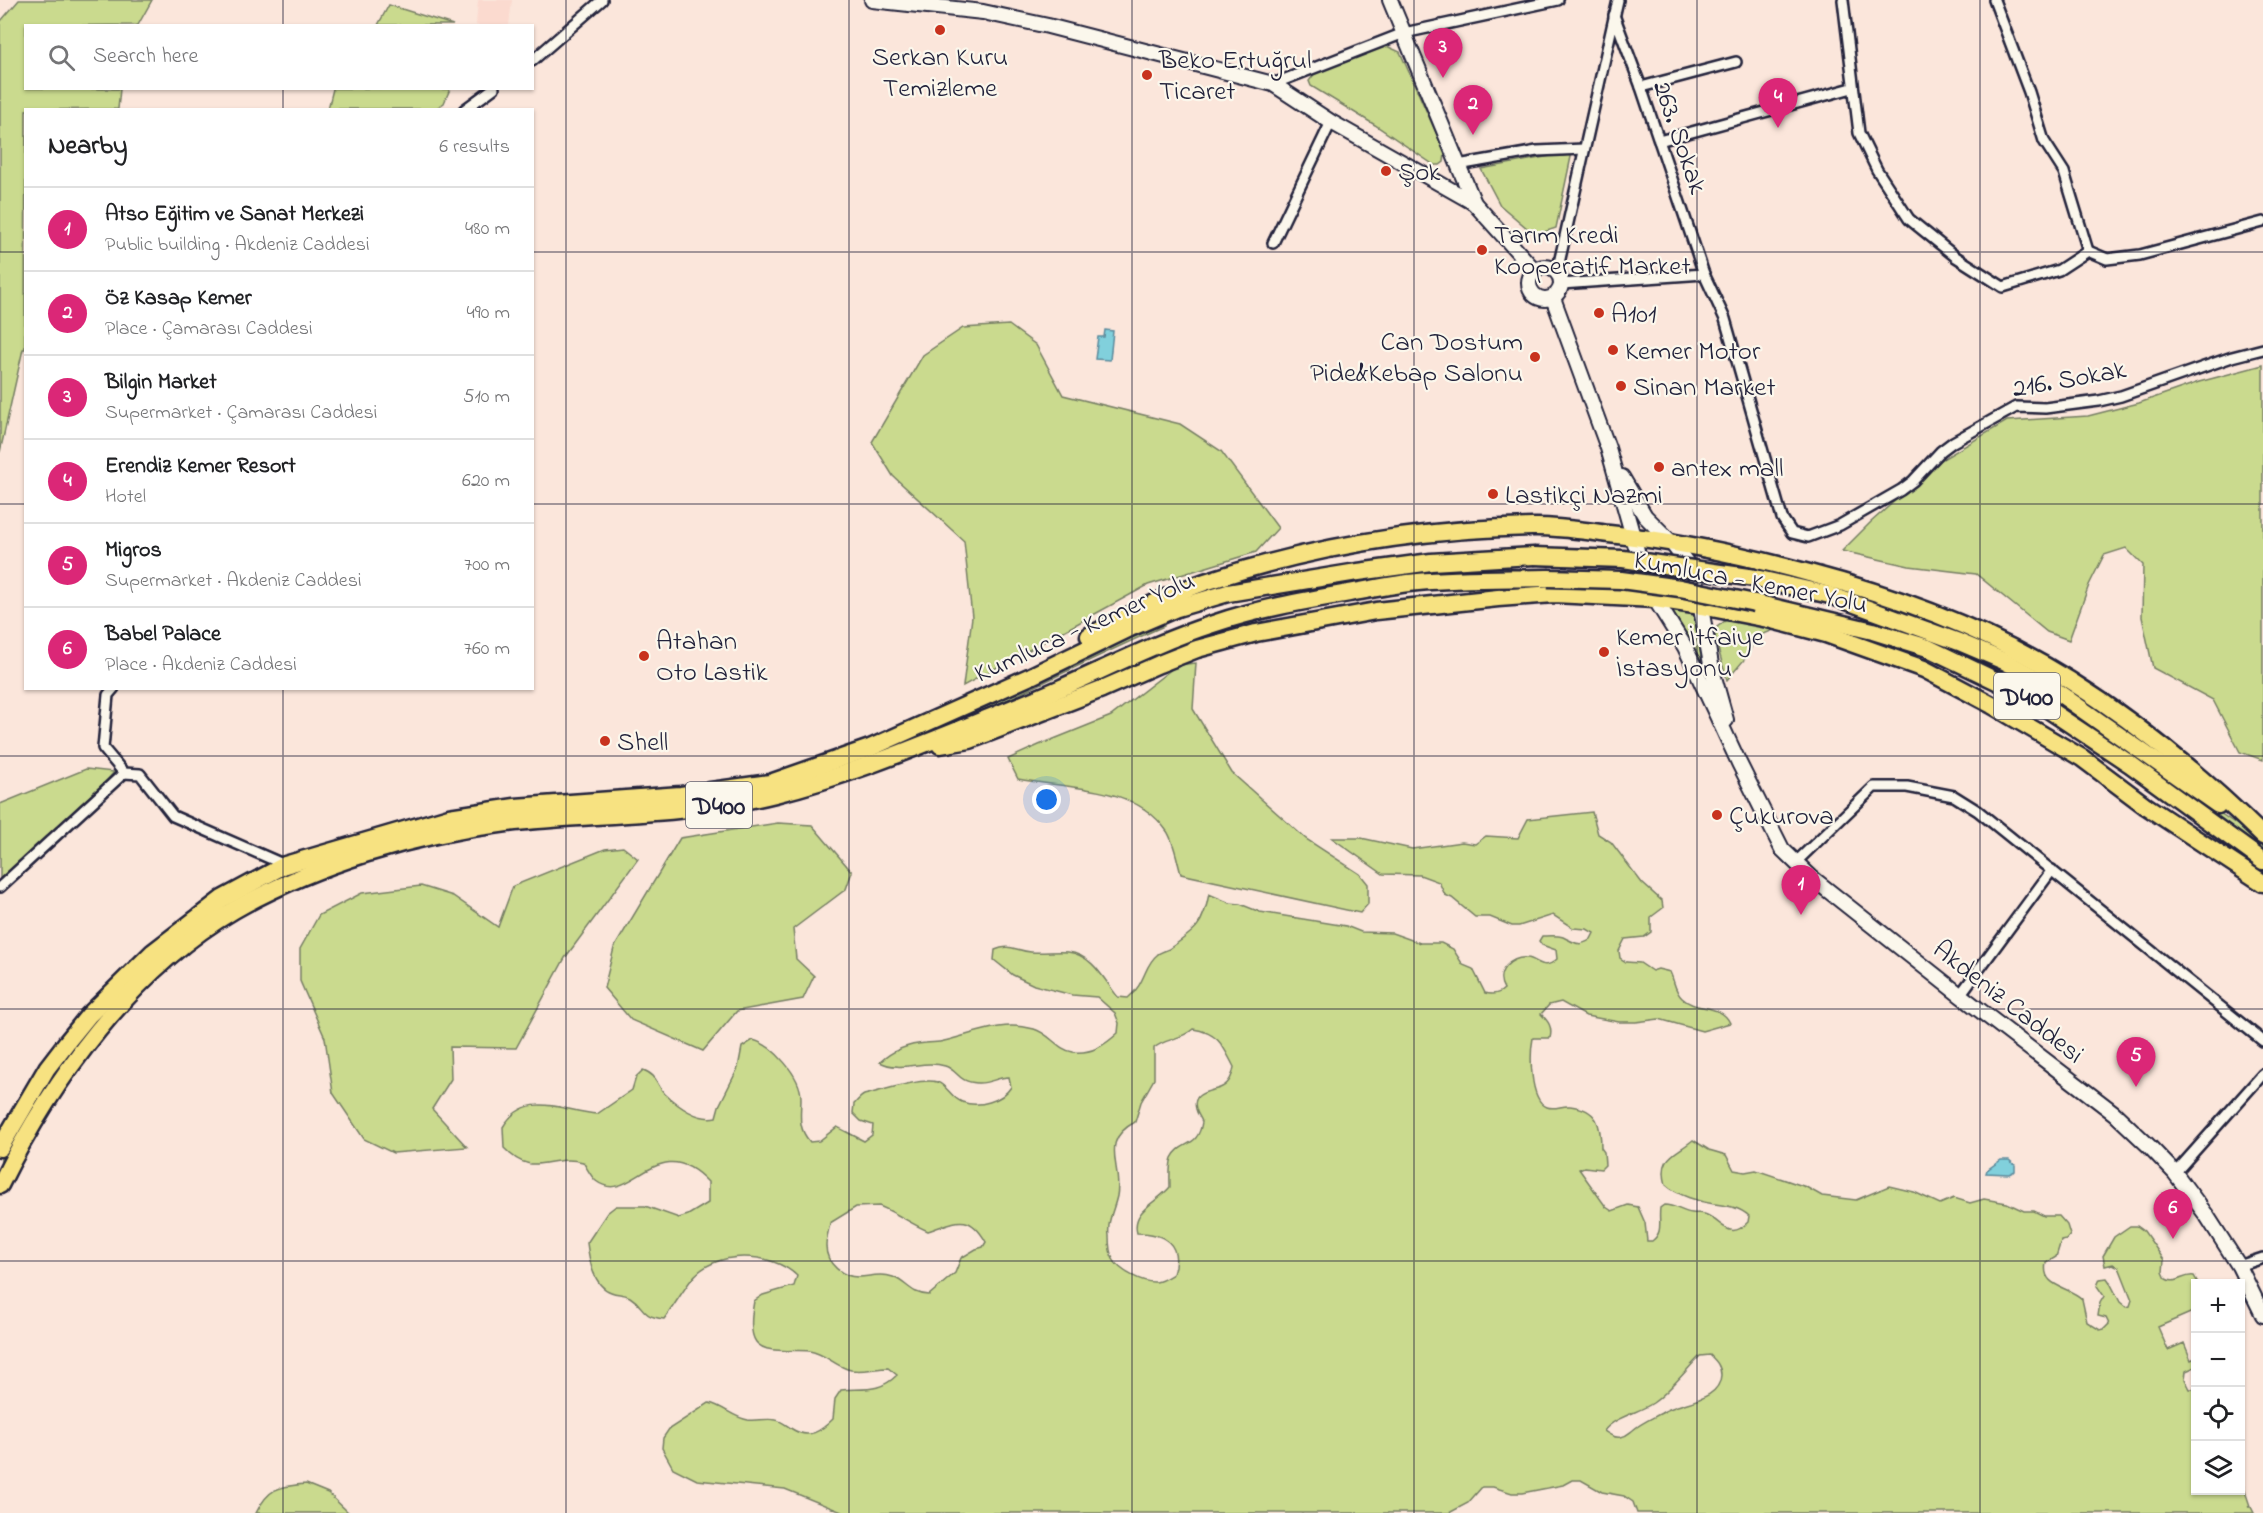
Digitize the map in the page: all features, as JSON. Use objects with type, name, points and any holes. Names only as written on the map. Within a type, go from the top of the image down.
[{"type":"highway","points":[[962,708],[1008,679],[1146,607],[1203,583],[1318,550],[1452,531],[1536,527],[1633,536],[1743,555],[1875,591],[1979,631],[2068,679],[2134,726],[2219,793],[2263,837]]},
{"type":"highway","name":"Kumluca - Kemer Yolu","points":[[0,1148],[23,1107],[60,1051],[89,1015],[153,951],[222,899],[285,865],[449,818],[515,807],[681,795],[770,783],[870,748],[962,708],[1130,628],[1201,600],[1228,593],[1420,563],[1534,556],[1623,559],[1755,578],[1830,596],[1959,642],[2006,662],[2046,684],[2263,837]]},
{"type":"highway","name":"Kumluca - Kemer Yolu","points":[[0,1185],[26,1137],[64,1077],[84,1047],[109,1018],[155,970],[203,930],[235,910],[291,881],[395,846],[453,831],[508,823],[727,804],[808,785],[906,752],[1058,690],[1164,641],[1215,623],[1261,610],[1414,582],[1548,578],[1621,580],[1680,588],[1755,603],[1873,631],[1928,648],[2028,696],[2130,764],[2263,861]]},
{"type":"highway","name":"Kumluca - Kemer Yolu","points":[[906,752],[970,740],[1102,690],[1178,656],[1256,633],[1376,611],[1498,598],[1554,594],[1655,599],[1701,606],[1826,634],[1924,669],[1992,705],[2082,758],[2146,806],[2263,883]]},
{"type":"street","points":[[534,59],[602,0]]},
{"type":"street","points":[[872,0],[983,12],[1048,26],[1273,84],[1331,122],[1474,204],[1534,271]]},
{"type":"street","points":[[1390,0],[1474,204]]},
{"type":"street","points":[[1273,84],[1404,33],[1503,5],[1558,0]]},
{"type":"street","points":[[1618,0],[1584,148],[1559,278],[1560,290],[1553,298],[1537,298],[1529,285],[1534,271],[1542,267],[1550,268],[1559,278],[1704,274]]},
{"type":"street","points":[[1843,0],[1859,133],[1877,170],[1910,219],[1956,257],[2003,287],[2059,270],[2088,251]]},
{"type":"street","points":[[1994,0],[2029,92],[2044,141],[2064,172],[2088,251]]},
{"type":"street","name":"263. Sokak","points":[[1614,15],[1641,87],[1704,274],[1725,319],[1786,527],[1799,536],[1808,537],[1840,525]]},
{"type":"street","points":[[1641,87],[1736,62]]},
{"type":"street","points":[[1659,141],[1852,88]]},
{"type":"street","points":[[467,108],[491,90]]},
{"type":"street","points":[[1273,243],[1331,122]]},
{"type":"street","points":[[1458,165],[1537,151],[1584,148]]},
{"type":"street","points":[[2088,251],[2107,259],[2140,255],[2263,222]]},
{"type":"street","name":"Akdeniz Caddesi","points":[[1553,298],[1608,448],[1643,572],[1655,599],[1685,646],[1782,849],[1795,863],[1960,995],[2114,1113],[2175,1173],[2207,1216],[2239,1266],[2263,1315]]},
{"type":"street","name":"216. Sokak","points":[[1840,525],[1901,490],[1947,446],[2016,407],[2045,408],[2121,396],[2232,357],[2263,349]]},
{"type":"street","name":"Akdeniz Caddesi","points":[[1608,448],[1641,510],[1671,542],[1695,574],[1712,670],[1739,763]]},
{"type":"street","points":[[112,690],[108,695],[103,748],[124,772],[140,774],[172,816],[285,865]]},
{"type":"street","points":[[0,887],[124,772]]},
{"type":"street","points":[[1795,863],[1874,787],[1907,787],[1954,796],[1978,811],[2263,1041]]},
{"type":"street","points":[[1960,995],[2052,870]]},
{"type":"street","points":[[2175,1173],[2263,1074]]},
{"type":"street","points":[[2239,1266],[2263,1258]]},
{"type":"shaded area","points":[[478,0],[512,0],[509,24],[476,24]]},
{"type":"green space","points":[[19,0],[152,0],[139,24],[24,24],[24,90],[120,90],[118,108],[24,108],[24,349],[0,452],[0,22]]},
{"type":"green space","points":[[389,5],[450,24],[379,24]]},
{"type":"green space","points":[[1382,44],[1400,52],[1445,153],[1444,162],[1440,165],[1434,165],[1311,86],[1309,81],[1318,69]]},
{"type":"green space","points":[[333,90],[450,90],[444,103],[436,108],[328,108]]},
{"type":"green space","points":[[1572,152],[1556,228],[1535,235],[1500,205],[1481,169]]},
{"type":"green space","points":[[1009,325],[1036,345],[1063,395],[1180,424],[1221,451],[1278,528],[1256,552],[1148,585],[963,686],[972,617],[964,541],[893,476],[872,442],[923,355],[963,328]]},
{"type":"green space","points":[[2263,365],[2263,760],[2240,752],[2213,700],[2153,668],[2142,617],[2143,565],[2126,548],[2104,555],[2089,585],[2069,640],[2047,632],[1976,574],[1909,566],[1842,551],[1941,460],[2007,421],[2088,416]]},
{"type":"green space","points":[[1670,608],[1693,610],[1702,662],[1700,665],[1688,636]]},
{"type":"green space","points":[[1729,618],[1776,629],[1754,638],[1749,654],[1727,680],[1715,638],[1717,627]]},
{"type":"green space","points":[[1163,620],[1164,626],[975,715],[829,773],[743,795],[670,805],[472,822],[335,860],[260,889],[190,935],[125,993],[95,1025],[43,1096],[0,1172],[1,1157],[41,1086],[97,1014],[125,984],[186,930],[219,906],[254,886],[310,863],[461,820],[516,811],[711,795],[775,784],[826,770],[924,733]]},
{"type":"green space","points":[[1929,638],[2036,689],[2242,828],[2263,844],[2263,852],[1930,642]]},
{"type":"green space","points":[[1196,663],[1193,709],[1232,773],[1306,839],[1360,874],[1368,884],[1368,904],[1360,913],[1181,874],[1169,834],[1152,815],[1136,804],[1098,791],[1018,779],[1008,759],[1111,716],[1177,665]]},
{"type":"green space","points":[[86,769],[114,772],[98,791],[0,881],[0,804]]},
{"type":"green space","points":[[1592,812],[1598,834],[1611,842],[1642,883],[1662,901],[1663,908],[1651,917],[1651,932],[1644,937],[1625,939],[1619,951],[1620,958],[1626,962],[1640,963],[1652,971],[1658,969],[1670,972],[1682,998],[1694,1005],[1721,1013],[1730,1023],[1702,1031],[1659,1019],[1619,1022],[1586,1016],[1561,1002],[1549,1005],[1541,1014],[1549,1024],[1551,1034],[1550,1038],[1533,1038],[1531,1065],[1537,1095],[1541,1103],[1547,1107],[1579,1108],[1587,1111],[1596,1120],[1599,1125],[1605,1165],[1601,1169],[1584,1167],[1579,1169],[1606,1207],[1612,1211],[1628,1205],[1638,1207],[1645,1223],[1647,1241],[1652,1241],[1658,1234],[1660,1208],[1664,1205],[1705,1214],[1727,1229],[1736,1230],[1742,1227],[1748,1222],[1749,1216],[1741,1210],[1695,1200],[1666,1185],[1664,1168],[1666,1162],[1674,1153],[1693,1140],[1709,1150],[1726,1155],[1734,1170],[1745,1172],[1756,1170],[1806,1187],[1822,1196],[1856,1200],[1889,1186],[1914,1192],[1940,1204],[1954,1198],[1970,1203],[1984,1199],[2007,1203],[2024,1211],[2034,1211],[2044,1216],[2059,1216],[2067,1225],[2070,1235],[2066,1240],[2061,1241],[2056,1257],[2046,1263],[2046,1271],[2048,1277],[2057,1286],[2082,1299],[2087,1322],[2100,1330],[2109,1324],[2106,1318],[2098,1316],[2100,1303],[2104,1296],[2097,1286],[2100,1279],[2107,1278],[2120,1302],[2126,1307],[2130,1306],[2132,1300],[2119,1267],[2113,1264],[2105,1266],[2103,1256],[2114,1237],[2130,1226],[2137,1226],[2144,1231],[2164,1260],[2163,1272],[2166,1279],[2173,1281],[2194,1276],[2196,1279],[2191,1279],[2191,1313],[2158,1327],[2168,1350],[2184,1343],[2191,1360],[2191,1369],[2186,1371],[2185,1379],[2191,1389],[2191,1495],[2245,1495],[2245,1491],[2250,1506],[2248,1507],[2251,1507],[2254,1513],[1637,1513],[1633,1502],[1624,1496],[1602,1492],[1581,1480],[1572,1480],[1563,1485],[1522,1493],[1482,1487],[1468,1503],[1449,1513],[844,1513],[785,1489],[697,1480],[673,1468],[662,1448],[663,1438],[669,1429],[709,1403],[743,1419],[776,1420],[798,1432],[814,1433],[833,1419],[835,1399],[841,1390],[877,1387],[884,1385],[897,1375],[888,1368],[851,1370],[815,1352],[766,1349],[756,1342],[752,1328],[754,1301],[763,1295],[794,1286],[797,1276],[773,1262],[743,1257],[714,1263],[701,1270],[691,1280],[664,1319],[650,1316],[630,1297],[611,1292],[600,1284],[593,1271],[587,1243],[607,1213],[616,1206],[645,1206],[679,1218],[688,1215],[708,1203],[708,1182],[690,1167],[674,1162],[659,1165],[621,1185],[609,1187],[596,1181],[583,1162],[571,1160],[533,1164],[524,1162],[504,1148],[503,1127],[512,1115],[522,1109],[534,1105],[546,1105],[597,1114],[632,1090],[636,1077],[643,1070],[652,1075],[665,1094],[683,1108],[702,1117],[716,1117],[738,1068],[742,1047],[753,1040],[769,1048],[791,1071],[800,1089],[801,1126],[810,1142],[819,1141],[837,1127],[864,1141],[872,1135],[873,1125],[861,1121],[853,1113],[854,1104],[864,1095],[901,1085],[922,1081],[937,1082],[962,1102],[983,1104],[990,1102],[1002,1096],[1011,1087],[1009,1077],[977,1083],[965,1080],[953,1070],[937,1064],[896,1066],[880,1062],[895,1051],[907,1047],[942,1042],[988,1029],[1010,1026],[1039,1031],[1068,1051],[1086,1052],[1098,1048],[1118,1033],[1119,1023],[1115,1013],[1097,997],[1072,995],[1034,985],[1013,975],[994,960],[995,950],[1009,947],[1031,952],[1077,954],[1097,969],[1118,997],[1128,998],[1138,986],[1153,959],[1186,937],[1197,926],[1204,913],[1209,894],[1260,912],[1346,926],[1361,932],[1392,933],[1420,943],[1441,943],[1453,949],[1463,965],[1473,969],[1485,993],[1498,993],[1504,989],[1501,983],[1502,972],[1515,960],[1527,958],[1544,965],[1557,959],[1556,950],[1542,945],[1539,941],[1542,936],[1561,936],[1580,944],[1591,939],[1594,933],[1587,929],[1573,928],[1553,915],[1519,926],[1512,926],[1490,917],[1475,917],[1445,895],[1439,882],[1420,875],[1383,874],[1332,838],[1361,838],[1412,849],[1462,842],[1475,844],[1486,836],[1518,838],[1528,819]],"holes":[[[1193,1029],[1214,1037],[1223,1047],[1234,1067],[1233,1073],[1224,1086],[1199,1095],[1195,1103],[1202,1122],[1200,1131],[1193,1141],[1176,1152],[1172,1158],[1170,1187],[1146,1207],[1138,1218],[1137,1233],[1163,1238],[1169,1242],[1175,1255],[1173,1274],[1160,1281],[1151,1282],[1126,1272],[1116,1263],[1111,1254],[1109,1225],[1118,1185],[1115,1146],[1117,1138],[1135,1122],[1141,1102],[1154,1079],[1154,1048]],[[879,1206],[928,1231],[953,1223],[967,1222],[979,1232],[986,1242],[983,1247],[961,1258],[955,1273],[929,1295],[917,1293],[898,1279],[889,1276],[854,1277],[837,1269],[827,1253],[826,1240],[830,1223],[856,1207]],[[1710,1355],[1719,1366],[1721,1375],[1719,1384],[1708,1395],[1665,1411],[1640,1424],[1625,1436],[1614,1437],[1604,1431],[1614,1422],[1653,1403],[1700,1356]]]},
{"type":"green space","points":[[778,823],[812,825],[852,872],[846,889],[793,929],[796,959],[814,976],[803,999],[737,1011],[703,1051],[631,1020],[604,988],[614,948],[680,838]]},
{"type":"green space","points":[[623,847],[638,859],[565,958],[516,1048],[450,1047],[451,1079],[432,1109],[467,1147],[393,1153],[364,1139],[333,1093],[325,1038],[300,981],[300,949],[319,915],[362,893],[421,886],[453,896],[498,927],[513,886],[605,849]]},
{"type":"green space","points":[[306,1484],[328,1493],[349,1513],[256,1513],[265,1498],[275,1490]]},
{"type":"water","points":[[1105,330],[1113,331],[1110,360],[1095,359],[1098,337],[1104,337]]},
{"type":"water","points":[[2001,1160],[2009,1160],[2015,1165],[2015,1171],[2009,1174],[1986,1173],[1987,1170]]},
{"type":"place","name":"Serkan Kuru Temizleme","points":[[940,30]]},
{"type":"place","name":"Beko Ertuğrul Ticaret","points":[[1147,75]]},
{"type":"place","name":"Bilgin Market","points":[[1443,78]]},
{"type":"place","name":"Erendiz Kemer Resort","points":[[1778,128]]},
{"type":"place","name":"Öz Kasap Kemer","points":[[1473,135]]},
{"type":"place","name":"Şok","points":[[1386,171]]},
{"type":"place","name":"Tarım Kredi Kooperatif Market","points":[[1482,250]]},
{"type":"place","name":"A101","points":[[1599,313]]},
{"type":"place","name":"Kemer Motor","points":[[1613,350]]},
{"type":"place","name":"Can Dostum Pide&Kebap Salonu","points":[[1535,357]]},
{"type":"place","name":"Sinan Market","points":[[1621,386]]},
{"type":"place","name":"antex mall","points":[[1659,467]]},
{"type":"place","name":"Lastikçi Nazmi","points":[[1493,494]]},
{"type":"place","name":"Kemer İtfaiye İstasyonu","points":[[1604,652]]},
{"type":"place","name":"Atahan Oto Lastik","points":[[644,656]]},
{"type":"place","name":"Shell","points":[[605,741]]},
{"type":"place","name":"Çukurova","points":[[1717,815]]},
{"type":"place","name":"Atso Eğitim ve Sanat Merkezi","points":[[1801,915]]},
{"type":"place","name":"Migros","points":[[2136,1087]]},
{"type":"place","name":"Babel Palace","points":[[2173,1239]]}]
